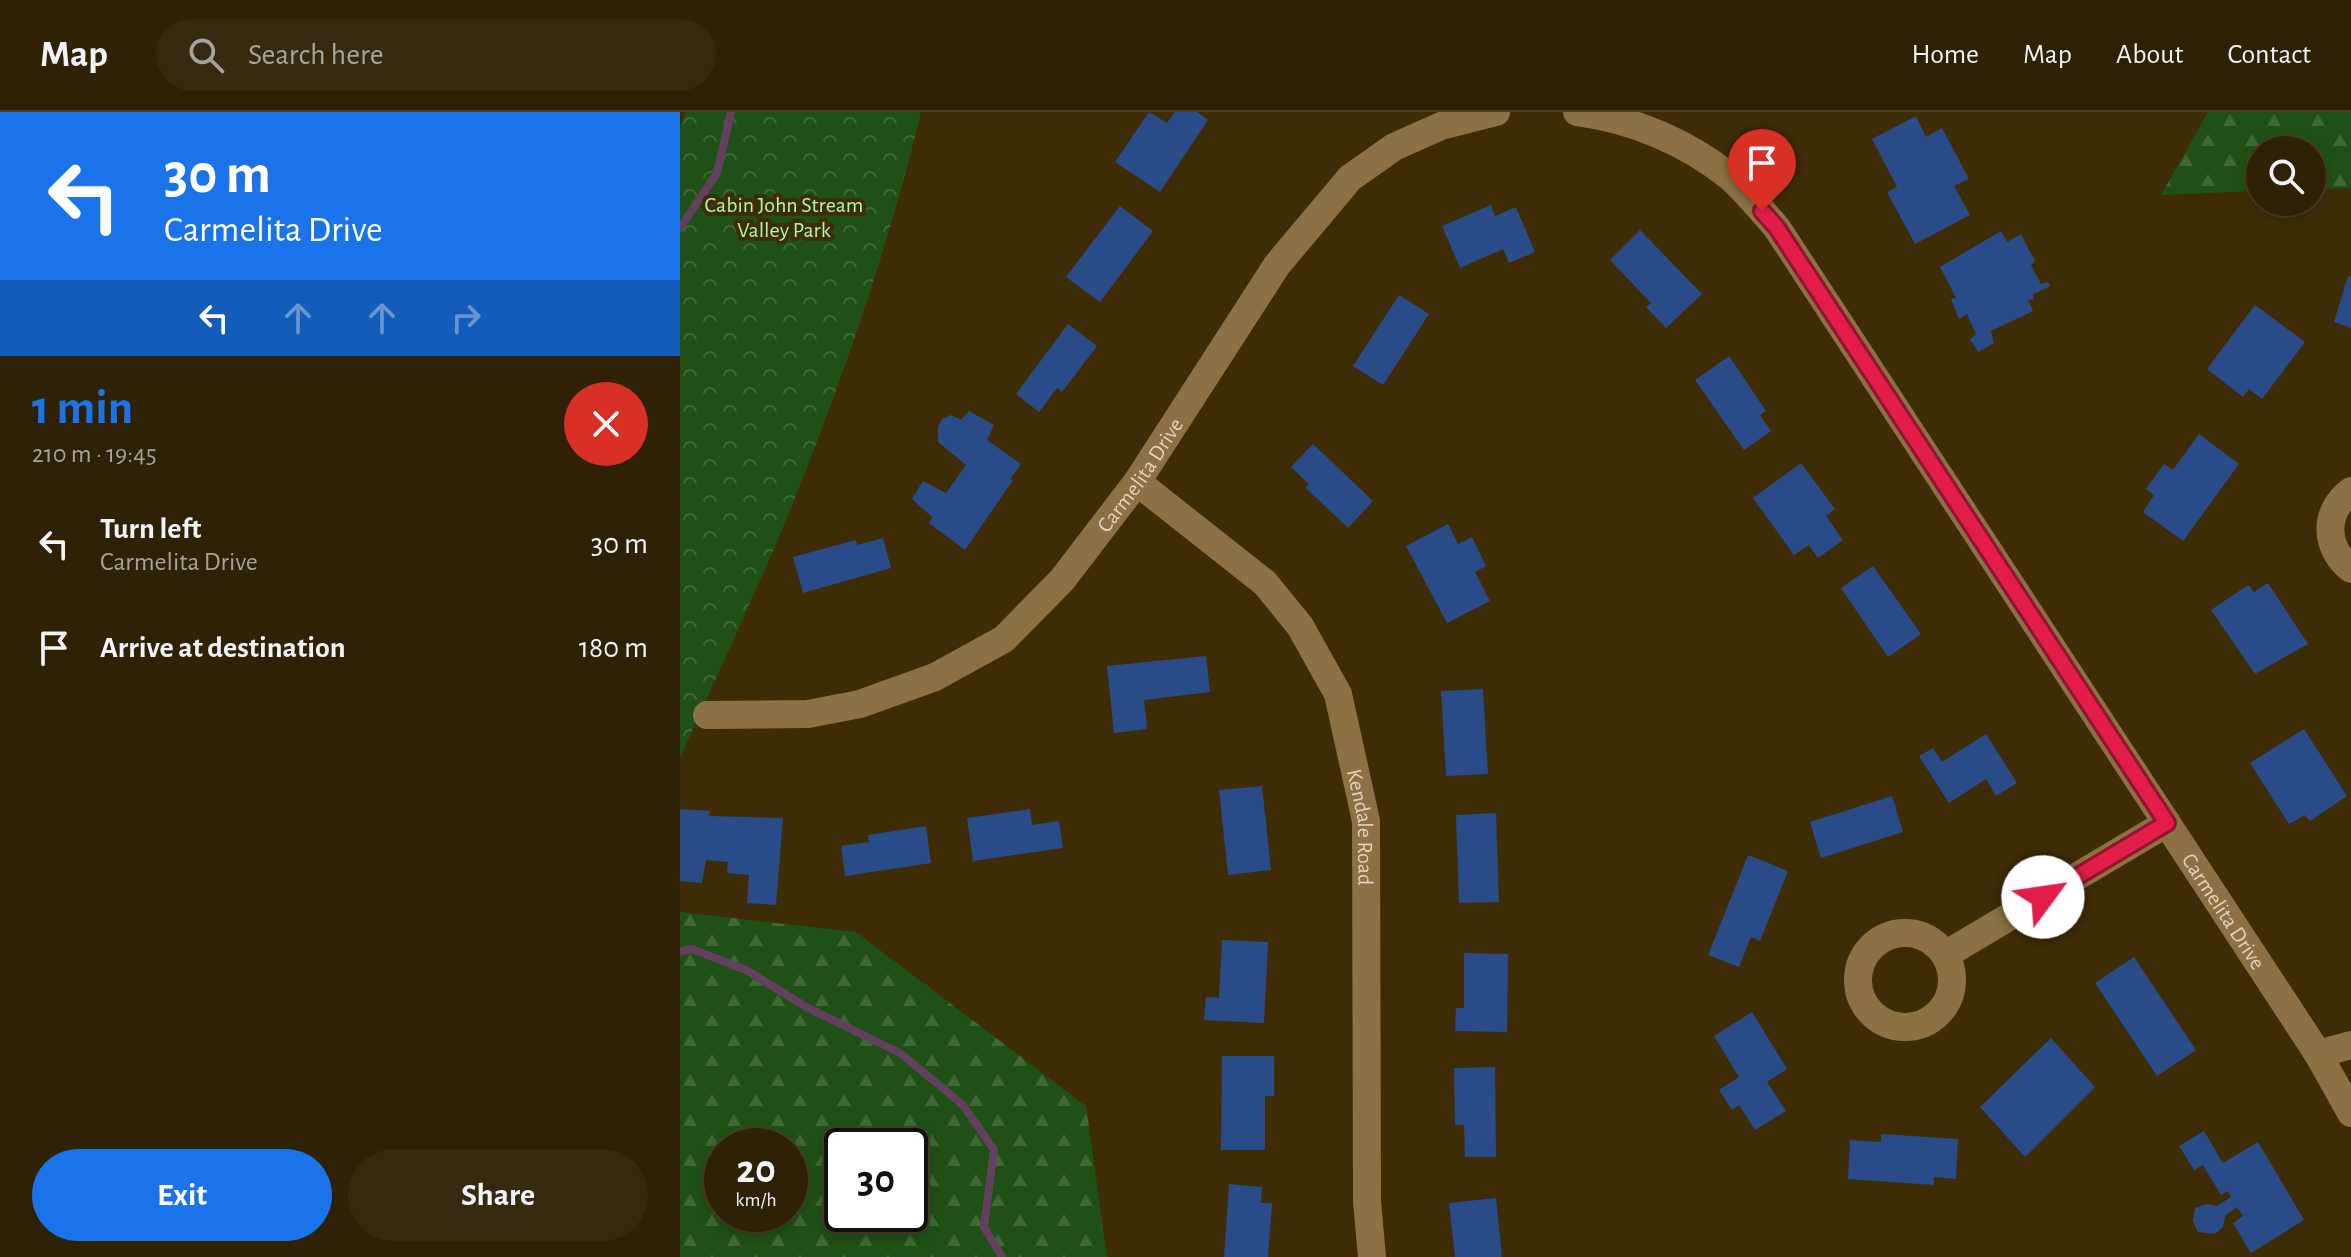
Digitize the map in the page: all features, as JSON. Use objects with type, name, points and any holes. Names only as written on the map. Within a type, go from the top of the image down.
[{"type":"street","name":"Carmelita Drive","points":[[707,715],[808,714],[860,704],[935,677],[1004,639],[1062,580],[1137,482],[1277,265],[1350,178],[1394,147],[1441,126],[1496,112]]},
{"type":"street","name":"Carmelita Drive","points":[[1577,112],[1608,116],[1675,141],[1731,178],[1777,228],[2318,1054],[2351,1113]]},
{"type":"street","name":"Kendale Road","points":[[1137,482],[1265,583],[1300,626],[1338,694],[1366,821],[1367,1201],[1372,1257]]},
{"type":"street","points":[[2351,491],[2339,501],[2329,525],[2334,551],[2351,569]]},
{"type":"street","points":[[1945,955],[2167,823]]},
{"type":"street","points":[[2318,1054],[2351,1045]]},
{"type":"green space","name":"Cabin John Stream Valley Park","points":[[686,112],[921,112],[880,261],[830,407],[780,535],[680,758],[680,127]]},
{"type":"green space","points":[[2208,112],[2351,112],[2351,188],[2326,189],[2326,136],[2246,136],[2246,192],[2161,195]]},
{"type":"green space","points":[[680,912],[856,932],[1086,1106],[1107,1257],[680,1257]]},
{"type":"building","points":[[1149,112],[1167,123],[1175,112],[1197,112],[1208,120],[1160,192],[1115,162]]},
{"type":"building","points":[[1916,116],[1926,137],[1942,128],[1969,179],[1954,186],[1970,215],[1915,244],[1887,192],[1897,187],[1872,139]]},
{"type":"building","points":[[1491,205],[1495,216],[1516,207],[1535,252],[1509,263],[1503,249],[1460,268],[1442,226]]},
{"type":"building","points":[[1120,206],[1153,231],[1100,302],[1066,277]]},
{"type":"building","points":[[1640,230],[1702,294],[1666,328],[1646,307],[1651,303],[1610,260]]},
{"type":"building","points":[[2001,231],[2007,242],[2021,234],[2035,261],[2031,265],[2041,284],[2047,282],[2051,286],[2033,294],[2034,299],[2028,300],[2033,311],[1991,331],[1994,343],[1978,352],[1970,339],[1976,334],[1967,314],[1959,319],[1951,299],[1956,298],[1940,267]]},
{"type":"building","points":[[2348,276],[2351,277],[2351,328],[2334,322]]},
{"type":"building","points":[[1399,295],[1429,314],[1383,385],[1353,366]]},
{"type":"building","points":[[2255,305],[2305,342],[2262,399],[2249,389],[2243,397],[2207,369]]},
{"type":"building","points":[[1068,324],[1097,346],[1062,392],[1057,388],[1039,412],[1016,394]]},
{"type":"building","points":[[1729,356],[1766,411],[1760,415],[1771,431],[1744,450],[1695,380]]},
{"type":"building","points":[[969,411],[994,425],[987,440],[1021,464],[965,550],[929,523],[932,517],[912,499],[923,481],[946,493],[966,465],[938,442],[938,427],[942,419],[951,415],[961,420]]},
{"type":"building","points":[[2199,434],[2239,464],[2183,541],[2143,512],[2154,495],[2146,489],[2164,464],[2173,470]]},
{"type":"building","points":[[1313,444],[1373,501],[1348,528],[1306,488],[1309,484],[1291,467]]},
{"type":"building","points":[[1801,463],[1835,509],[1826,516],[1843,540],[1818,558],[1809,545],[1794,555],[1753,498]]},
{"type":"building","points":[[1448,524],[1458,544],[1472,537],[1486,566],[1475,572],[1490,601],[1447,623],[1406,546]]},
{"type":"building","points":[[883,538],[891,568],[803,593],[793,557],[856,540],[857,545]]},
{"type":"building","points":[[1873,566],[1921,634],[1888,657],[1841,588]]},
{"type":"building","points":[[2268,583],[2308,644],[2255,674],[2211,610],[2248,585],[2254,592]]},
{"type":"building","points":[[1206,656],[1210,692],[1144,700],[1147,729],[1114,733],[1107,666]]},
{"type":"building","points":[[1483,689],[1488,774],[1446,776],[1441,691]]},
{"type":"building","points":[[2304,729],[2347,796],[2310,821],[2305,815],[2289,824],[2250,763]]},
{"type":"building","points":[[1986,734],[2017,783],[1996,796],[1986,779],[1949,803],[1919,756],[1933,748],[1942,762]]},
{"type":"building","points":[[1262,786],[1271,870],[1228,875],[1219,790]]},
{"type":"building","points":[[1892,796],[1903,832],[1821,858],[1810,822]]},
{"type":"building","points":[[680,809],[710,811],[709,816],[783,818],[776,905],[747,903],[749,875],[727,873],[728,862],[706,860],[702,883],[680,881]]},
{"type":"building","points":[[1030,809],[1032,825],[1059,821],[1063,848],[973,861],[967,818]]},
{"type":"building","points":[[1496,813],[1499,902],[1459,903],[1456,815]]},
{"type":"building","points":[[926,826],[931,863],[845,876],[841,846],[869,842],[868,835]]},
{"type":"building","points":[[1748,855],[1788,871],[1760,941],[1751,937],[1739,967],[1708,955]]},
{"type":"building","points":[[1222,940],[1268,942],[1264,1023],[1204,1020],[1206,997],[1219,998]]},
{"type":"building","points":[[1464,953],[1508,954],[1507,1032],[1455,1031],[1456,1008],[1464,1008]]},
{"type":"building","points":[[2134,957],[2196,1050],[2157,1076],[2095,983]]},
{"type":"building","points":[[1752,1012],[1787,1069],[1767,1082],[1786,1111],[1755,1130],[1739,1105],[1732,1110],[1719,1090],[1739,1077],[1714,1036]]},
{"type":"building","points":[[2051,1038],[2095,1087],[2025,1157],[1980,1107]]},
{"type":"building","points":[[1222,1056],[1274,1056],[1274,1096],[1265,1096],[1265,1150],[1221,1150]]},
{"type":"building","points":[[1495,1067],[1496,1157],[1465,1157],[1464,1125],[1455,1125],[1454,1068]]},
{"type":"building","points":[[2204,1131],[2223,1163],[2258,1142],[2304,1220],[2251,1253],[2233,1223],[2243,1216],[2237,1207],[2225,1216],[2223,1227],[2215,1234],[2198,1232],[2193,1221],[2195,1208],[2207,1204],[2217,1206],[2231,1197],[2228,1191],[2221,1195],[2203,1165],[2194,1170],[2179,1146]]},
{"type":"building","points":[[1881,1134],[1958,1139],[1956,1179],[1934,1177],[1934,1185],[1848,1179],[1850,1140],[1881,1142]]},
{"type":"building","points":[[1229,1184],[1262,1187],[1261,1203],[1272,1203],[1268,1257],[1224,1257]]},
{"type":"building","points":[[1496,1198],[1502,1257],[1455,1257],[1449,1203]]},
{"type":"waterway","points":[[680,228],[717,173],[731,112]]},
{"type":"waterway","points":[[680,951],[692,949],[746,970],[808,1008],[900,1053],[963,1105],[994,1150],[984,1227],[1002,1257]]},
{"type":"route","points":[[1762,211],[1777,228],[2167,823],[2043,897]]}]
